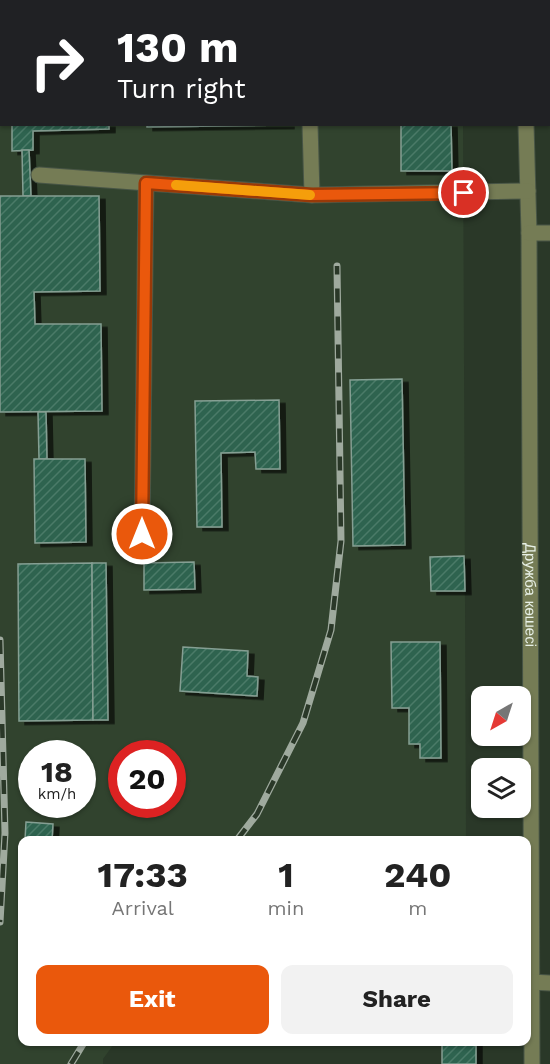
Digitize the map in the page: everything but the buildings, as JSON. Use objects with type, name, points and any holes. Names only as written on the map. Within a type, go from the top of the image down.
[{"type":"street","points":[[310,126],[312,195]]},
{"type":"street","name":"Дружба көшесі","points":[[526,126],[529,233],[531,836]]},
{"type":"street","points":[[39,175],[312,195],[528,191]]},
{"type":"street","points":[[142,534],[146,183]]},
{"type":"street","points":[[529,233],[550,233]]},
{"type":"street","points":[[531,982],[550,983]]},
{"type":"street","name":"Дружба көшесі","points":[[531,982],[532,1064]]},
{"type":"shaded area","points":[[0,126],[463,126],[466,836],[18,836],[18,1046],[112,1046],[103,1059],[103,1064],[0,1064]]},
{"type":"railway","points":[[240,836],[257,814],[303,723],[331,630],[341,541],[337,266]]},
{"type":"railway","points":[[0,640],[5,833],[0,922]]},
{"type":"railway","points":[[71,1064],[82,1046]]},
{"type":"slow traffic","points":[[176,185],[310,195]]},
{"type":"route","points":[[142,534],[146,183],[312,195],[464,193]]}]
